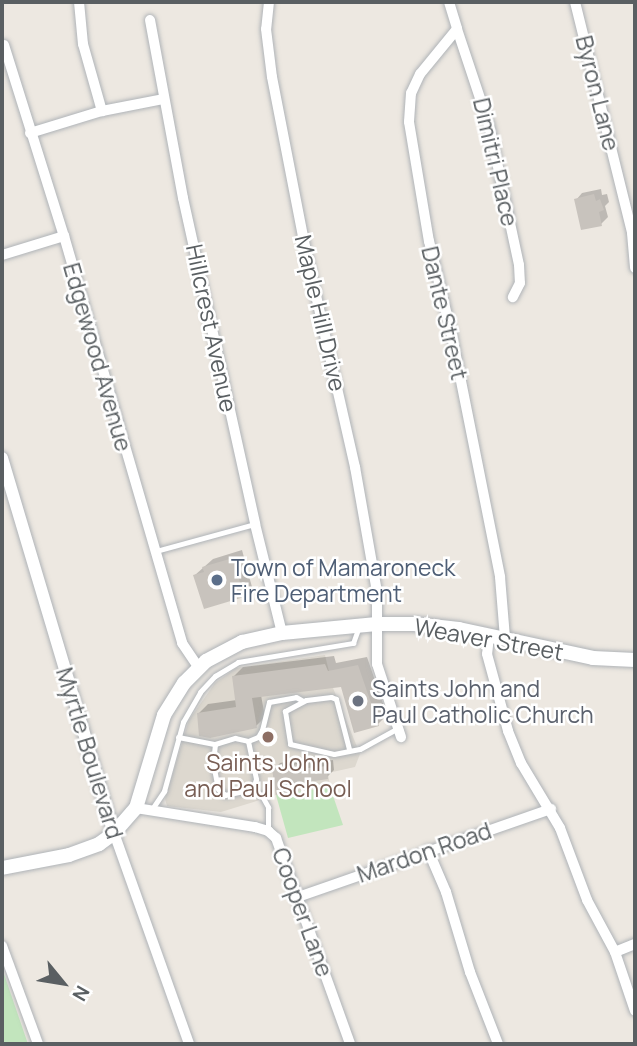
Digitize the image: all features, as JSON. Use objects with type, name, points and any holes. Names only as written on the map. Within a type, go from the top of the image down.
[{"type":"main road","name":"Weaver Street","points":[[2,868],[69,855],[99,844],[143,809],[164,715],[198,667],[242,642],[282,633],[377,624],[458,629],[593,658],[635,660]]},
{"type":"street","points":[[79,2],[83,44],[103,111]]},
{"type":"street","name":"Maple Hill Drive","points":[[269,2],[266,29],[271,77],[305,247],[355,467],[377,592],[377,664],[400,733]]},
{"type":"street","points":[[449,2],[457,29]]},
{"type":"street","name":"Byron Lane","points":[[575,2],[632,233],[635,268]]},
{"type":"street","name":"Hillcrest Avenue","points":[[150,20],[163,99],[255,524],[282,633]]},
{"type":"street","name":"Dimitri Place","points":[[457,29],[489,125],[519,265],[520,283],[513,297]]},
{"type":"street","name":"Dante Street","points":[[457,29],[420,74],[411,93],[408,122],[429,241],[452,336],[500,577],[505,638]]},
{"type":"street","name":"Edgewood Avenue","points":[[4,45],[64,236],[182,643],[198,667]]},
{"type":"street","points":[[30,133],[103,111],[163,99]]},
{"type":"street","points":[[2,255],[64,236]]},
{"type":"street","name":"Myrtle Boulevard","points":[[2,458],[114,833],[189,1044]]},
{"type":"street","points":[[489,636],[487,654],[503,720],[521,763],[551,809],[587,900],[615,952],[635,1011]]},
{"type":"street","name":"Cooper Lane","points":[[143,809],[268,831],[276,838],[350,1044]]},
{"type":"street","name":"Mardon Road","points":[[298,897],[551,809]]},
{"type":"street","points":[[428,850],[446,892],[470,972],[498,1044]]},
{"type":"street","points":[[615,952],[635,944]]},
{"type":"street","points":[[2,946],[38,1044]]},
{"type":"lane","points":[[155,551],[255,524]]},
{"type":"lane","points":[[143,809],[164,791],[178,737],[200,692],[225,669],[238,662],[353,643],[359,626]]},
{"type":"lane","points":[[349,749],[336,699],[331,696],[303,701],[285,711],[283,715],[290,744],[334,754],[360,749],[400,733]]},
{"type":"lane","points":[[178,737],[215,744],[235,738],[248,741],[258,737],[262,730],[269,702],[296,697],[303,701]]},
{"type":"lane","points":[[248,741],[256,779],[253,789]]},
{"type":"lane","points":[[215,744],[214,763],[218,789],[225,795],[253,789],[262,796],[268,807],[268,831]]},
{"type":"shaded area","name":"Saints John and Paul School","points":[[325,655],[333,688],[360,754],[355,767],[328,773],[330,787],[276,795],[221,812],[167,806],[165,799],[189,720],[215,683],[236,668]]},
{"type":"green space","points":[[330,787],[343,825],[288,838],[276,795]]},
{"type":"green space","points":[[2,968],[28,1044],[2,1044]]},
{"type":"building","points":[[594,194],[596,201],[600,199],[604,210],[599,212],[602,226],[581,230],[574,199]]},
{"type":"building","name":"Town of Mamaroneck Fire Department","points":[[233,558],[244,597],[204,609],[193,575],[204,572],[202,567]]},
{"type":"building","points":[[325,664],[328,671],[358,665],[379,726],[354,733],[341,687],[252,698],[257,728],[210,738],[199,736],[197,713],[236,707],[232,676]]},
{"type":"building","points":[[308,762],[308,768],[327,766],[328,779],[288,785],[289,793],[276,795],[272,769]]},
{"type":"place","name":"Town of Mamaroneck Fire Department","points":[[217,580]]},
{"type":"place","name":"Saints John and Paul Catholic Church","points":[[358,701]]},
{"type":"place","name":"Saints John and Paul School","points":[[268,737]]}]
